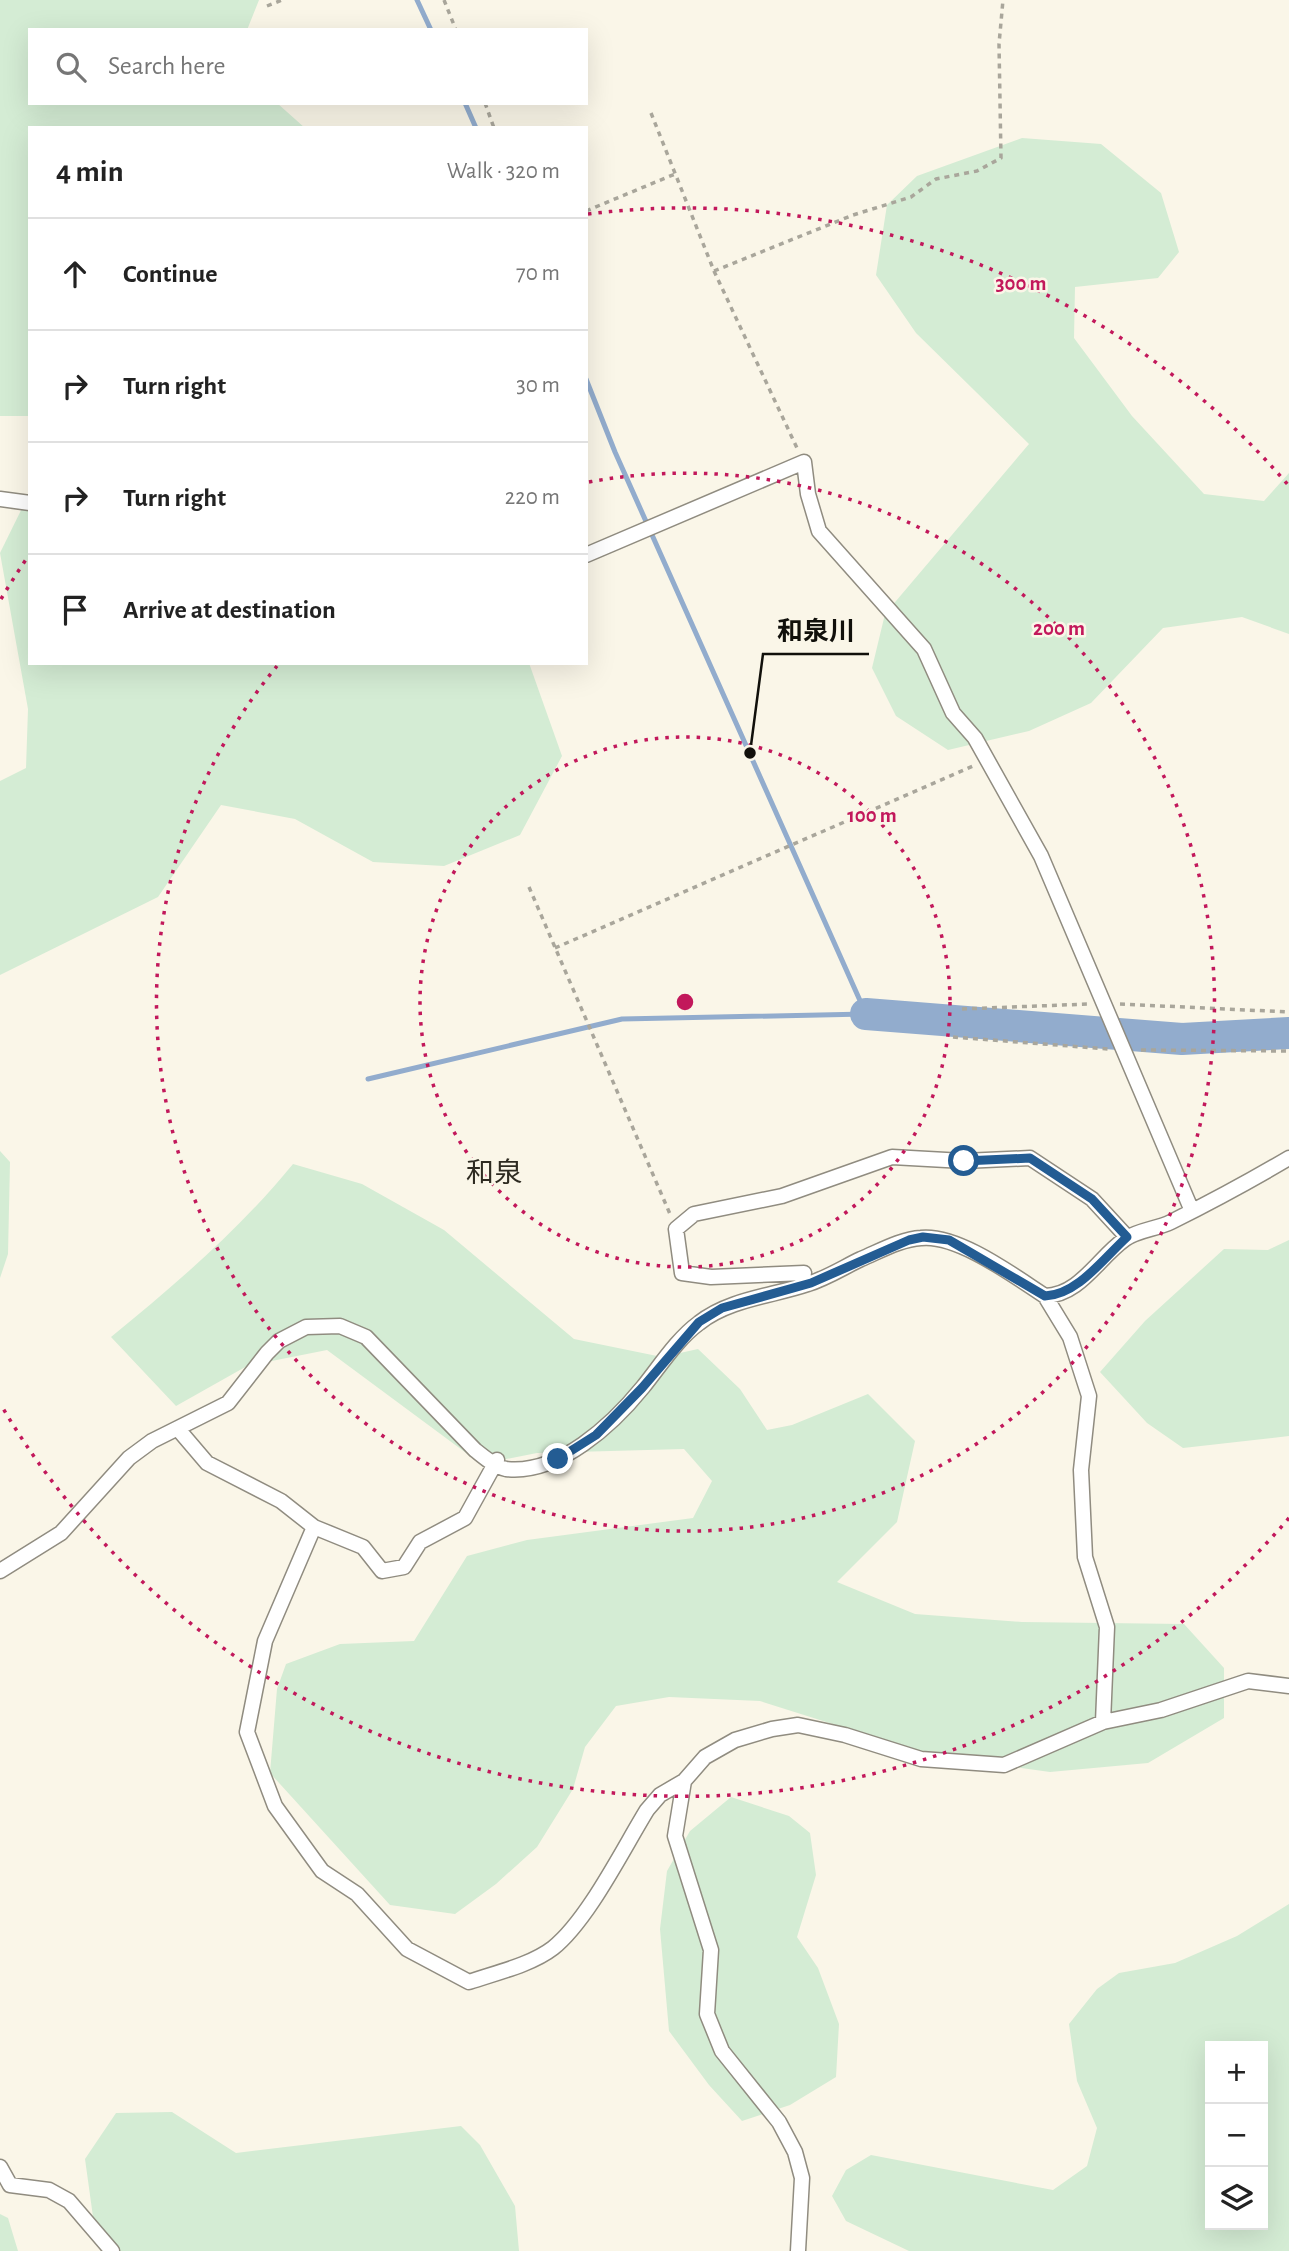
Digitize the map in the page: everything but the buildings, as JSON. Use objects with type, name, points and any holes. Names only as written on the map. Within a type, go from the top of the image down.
[{"type":"street","points":[[588,554],[804,463],[807,494],[819,531],[925,649],[953,713],[975,738],[1041,856],[1192,1211]]},
{"type":"street","points":[[0,499],[28,503]]},
{"type":"street","points":[[804,1273],[711,1277],[682,1273],[676,1229],[694,1214],[782,1196],[892,1157],[964,1161],[1030,1158],[1092,1199],[1127,1237]]},
{"type":"street","points":[[1045,1296],[1060,1295],[1072,1288],[1127,1237],[1167,1224],[1289,1158]]},
{"type":"street","points":[[0,1571],[61,1533],[129,1458],[152,1441],[228,1403],[279,1341],[306,1327],[340,1326],[366,1337],[475,1450],[505,1469],[542,1464],[558,1459],[588,1440],[642,1388],[685,1335],[699,1322],[722,1308],[811,1283],[909,1240],[923,1237],[949,1240],[1045,1296],[1070,1337],[1089,1396],[1080,1470],[1085,1558],[1107,1627],[1103,1722]]},
{"type":"street","points":[[178,1429],[207,1463],[281,1501],[314,1527],[363,1547],[382,1572],[404,1567],[421,1542],[465,1518],[496,1462]]},
{"type":"street","points":[[314,1527],[265,1641],[247,1732],[275,1806],[323,1871],[357,1894],[407,1949],[468,1982],[510,1968],[552,1948],[577,1922],[647,1810],[660,1795],[684,1781],[705,1757],[735,1740],[798,1725],[845,1735],[920,1759],[1004,1765],[1103,1722],[1161,1710],[1248,1681],[1289,1686]]},
{"type":"street","points":[[684,1781],[675,1836],[710,1950],[706,2014],[722,2051],[779,2122],[795,2152],[802,2178],[798,2251]]},
{"type":"street","points":[[0,2167],[5,2185],[49,2190],[69,2201],[112,2251]]},
{"type":"path","points":[[267,6],[282,0]]},
{"type":"path","points":[[444,0],[455,28]]},
{"type":"path","points":[[714,271],[853,215],[911,197],[936,179],[977,171],[1000,158],[999,44],[1003,0]]},
{"type":"path","points":[[486,105],[494,126]]},
{"type":"path","points":[[651,113],[714,271],[804,463]]},
{"type":"path","points":[[588,210],[675,174]]},
{"type":"path","points":[[555,948],[987,760]]},
{"type":"path","points":[[529,887],[676,1229]]},
{"type":"path","points":[[962,1009],[1105,1003],[1289,1012]]},
{"type":"green space","points":[[0,0],[259,0],[248,28],[28,28],[28,105],[279,105],[303,126],[28,126],[28,416],[0,416]]},
{"type":"green space","points":[[1022,138],[1101,144],[1161,193],[1179,252],[1158,278],[1075,287],[1074,338],[1132,416],[1204,494],[1264,501],[1289,473],[1289,634],[1242,617],[1163,628],[1091,703],[1029,731],[948,750],[896,716],[872,668],[885,614],[1029,444],[916,333],[876,275],[887,205],[917,176]]},
{"type":"green space","points":[[28,496],[28,665],[530,665],[562,756],[520,835],[444,866],[373,862],[295,819],[221,805],[158,897],[0,975],[0,781],[26,768],[28,709],[0,553]]},
{"type":"green space","points":[[0,1151],[10,1162],[8,1254],[0,1278]]},
{"type":"green space","points":[[293,1164],[362,1184],[444,1230],[574,1339],[662,1357],[698,1349],[740,1389],[767,1430],[792,1425],[868,1394],[915,1441],[897,1522],[837,1582],[915,1614],[1022,1622],[1184,1624],[1224,1668],[1224,1718],[1148,1763],[1050,1772],[934,1756],[760,1701],[669,1697],[616,1706],[585,1747],[573,1789],[537,1847],[496,1884],[455,1914],[390,1905],[270,1773],[277,1689],[286,1664],[340,1644],[414,1641],[467,1556],[527,1540],[693,1518],[712,1481],[684,1449],[537,1453],[481,1464],[327,1350],[247,1366],[176,1406],[111,1337],[207,1255]]},
{"type":"green space","points":[[1289,1240],[1289,1436],[1183,1448],[1147,1423],[1100,1372],[1145,1321],[1224,1249],[1268,1250]]},
{"type":"green space","points":[[731,1797],[789,1816],[810,1833],[816,1875],[797,1937],[818,1968],[839,2024],[836,2077],[790,2105],[742,2121],[709,2085],[669,2031],[660,1929],[667,1871],[690,1831]]},
{"type":"green space","points":[[1289,1904],[1289,2251],[909,2251],[846,2221],[832,2196],[846,2170],[871,2155],[1053,2190],[1087,2166],[1097,2128],[1077,2081],[1069,2024],[1097,1989],[1119,1973],[1175,1963],[1237,1936]]},
{"type":"green space","points":[[172,2112],[236,2153],[461,2126],[480,2145],[515,2206],[519,2251],[120,2251],[94,2224],[85,2159],[116,2113]]},
{"type":"green space","points":[[0,2214],[8,2218],[18,2251],[0,2251]]},
{"type":"waterway","points":[[417,0],[430,28]]},
{"type":"waterway","points":[[466,105],[475,126]]},
{"type":"waterway","points":[[368,1079],[622,1019],[866,1014],[615,452],[588,384]]},
{"type":"waterway","points":[[866,1014],[1182,1039],[1289,1033]]},
{"type":"place","name":"和泉川","points":[[750,753]]},
{"type":"district","name":"和泉","points":[[494,1174]]},
{"type":"route","points":[[558,1459],[596,1435],[642,1388],[685,1335],[699,1322],[722,1308],[811,1283],[862,1259],[923,1237],[949,1240],[1012,1274],[1045,1296],[1060,1295],[1072,1288],[1127,1237],[1092,1199],[1030,1158],[964,1161]]}]
